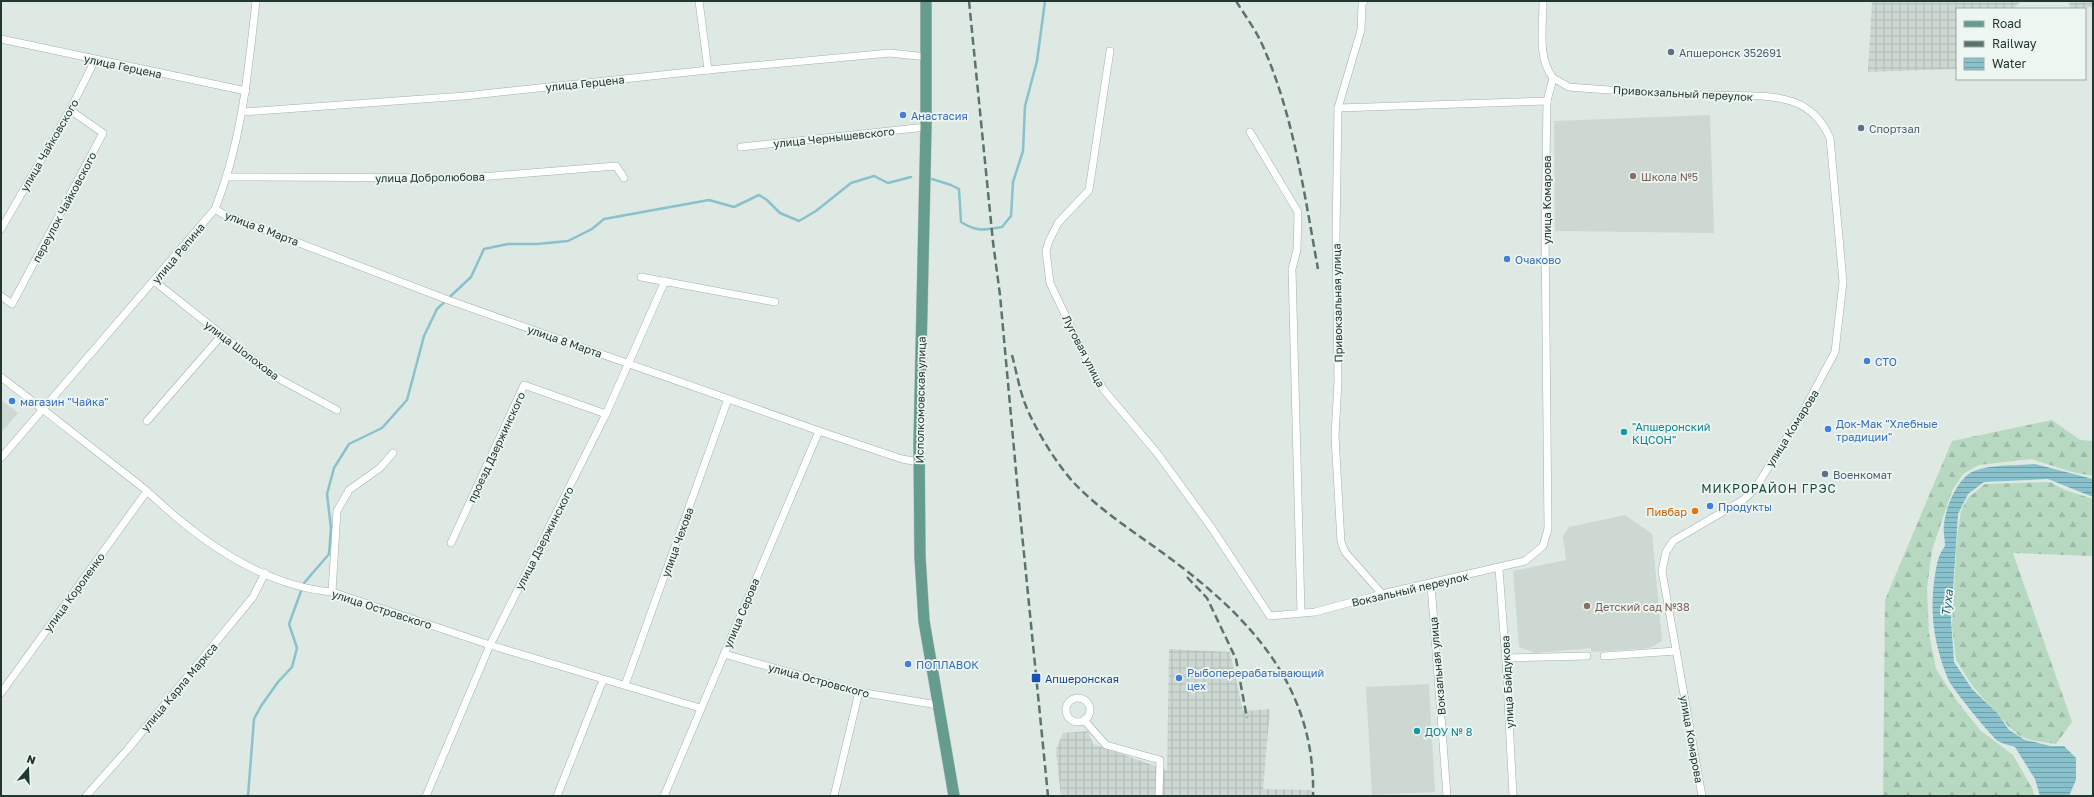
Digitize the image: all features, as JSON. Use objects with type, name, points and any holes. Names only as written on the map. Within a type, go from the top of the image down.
[{"type":"main road","name":"Исполкомовская улица","points":[[926,1],[926,127],[919,462],[920,557],[924,621],[954,796]]},
{"type":"street","name":"улица Репина","points":[[1,458],[215,209],[228,177],[243,112],[256,1]]},
{"type":"street","points":[[699,1],[708,70]]},
{"type":"street","name":"Привокзальная улица","points":[[1364,1],[1362,5],[1361,30],[1338,108],[1336,234],[1338,381],[1335,436],[1341,542],[1345,552],[1382,594]]},
{"type":"street","points":[[1543,1],[1543,56],[1546,69],[1554,78]]},
{"type":"street","name":"улица Герцена","points":[[1,39],[246,91]]},
{"type":"street","name":"Луговая улица","points":[[1110,50],[1089,190],[1058,223],[1049,241],[1046,251],[1050,283],[1086,359],[1103,389],[1156,453],[1211,527],[1270,616]]},
{"type":"street","name":"улица Герцена","points":[[243,112],[464,96],[708,70],[890,53],[927,57]]},
{"type":"street","name":"улица Чайковского","points":[[1,229],[70,110],[95,60]]},
{"type":"street","name":"улица Комарова","points":[[1543,546],[1548,529],[1545,240],[1547,101],[1554,78]]},
{"type":"street","name":"Привокзальный переулок","points":[[1554,78],[1569,87],[1690,95],[1764,97],[1794,102],[1813,112]]},
{"type":"street","points":[[1338,108],[1547,101]]},
{"type":"street","name":"переулок Чайковского","points":[[1,296],[12,304],[103,133],[70,110]]},
{"type":"street","name":"улица Комарова","points":[[1702,796],[1662,571],[1666,552],[1673,541],[1743,500],[1755,489],[1805,408],[1836,352],[1843,282],[1830,138],[1823,122],[1813,112]]},
{"type":"street","name":"улица Чернышевского","points":[[741,147],[926,127]]},
{"type":"street","points":[[1250,132],[1298,212],[1297,250],[1292,269],[1301,612]]},
{"type":"street","name":"улица Добролюбова","points":[[228,177],[468,178],[616,166],[624,178]]},
{"type":"street","name":"улица 8 Марта","points":[[215,209],[223,214],[442,297],[819,431],[902,459],[919,462]]},
{"type":"street","points":[[641,277],[775,302]]},
{"type":"street","name":"улица Шолохова","points":[[154,281],[221,336],[274,376],[337,410]]},
{"type":"street","name":"улица Дзержинского","points":[[426,796],[490,645],[606,414],[664,281]]},
{"type":"street","points":[[147,420],[221,336]]},
{"type":"street","name":"улица Островского","points":[[1,377],[146,491],[177,518],[236,560],[310,590],[332,592],[490,645],[700,708]]},
{"type":"street","name":"проезд Дзержинского","points":[[451,544],[524,385],[606,414]]},
{"type":"street","name":"улица Чехова","points":[[625,685],[728,399]]},
{"type":"street","name":"улица Серова","points":[[664,796],[700,708],[819,431]]},
{"type":"street","points":[[332,592],[337,511],[350,490],[380,468],[393,453]]},
{"type":"street","name":"улица Короленко","points":[[1,693],[146,491]]},
{"type":"street","name":"Вокзальный переулок","points":[[1270,616],[1301,612],[1315,612],[1382,594],[1499,568],[1525,561],[1543,546]]},
{"type":"street","name":"улица Байдукова","points":[[1499,568],[1506,658],[1513,796]]},
{"type":"street","name":"улица Карла Маркса","points":[[86,796],[253,598],[265,573]]},
{"type":"street","name":"Вокзальная улица","points":[[1430,584],[1447,796]]},
{"type":"street","points":[[1604,656],[1676,652]]},
{"type":"street","name":"улица Островского","points":[[724,654],[859,692],[938,705]]},
{"type":"street","points":[[1506,658],[1587,656]]},
{"type":"street","points":[[557,796],[603,680]]},
{"type":"street","points":[[834,796],[859,692]]},
{"type":"street","points":[[1084,720],[1106,745],[1160,760],[1160,796]]},
{"type":"shaded area","points":[[1872,1],[2021,1],[2014,8],[1956,8],[1956,69],[1868,72]]},
{"type":"shaded area","points":[[2069,1],[2093,1],[2093,7],[2070,8]]},
{"type":"shaded area","name":"Школа №5","points":[[1710,115],[1714,233],[1555,231],[1554,121]]},
{"type":"shaded area","points":[[1,400],[18,413],[1,433]]},
{"type":"shaded area","name":"Детский сад №38","points":[[1625,515],[1652,534],[1662,641],[1650,648],[1591,652],[1591,648],[1536,653],[1519,647],[1513,571],[1566,560],[1563,536],[1569,527]]},
{"type":"shaded area","points":[[1169,649],[1230,652],[1243,711],[1270,709],[1263,789],[1312,790],[1312,796],[1061,796],[1056,750],[1063,733],[1088,731],[1093,744],[1167,770]]},
{"type":"shaded area","points":[[1429,684],[1435,792],[1372,795],[1366,687]]},
{"type":"green space","points":[[2052,420],[2080,440],[2093,441],[2093,476],[2072,472],[2031,459],[1979,465],[1963,474],[1952,491],[1932,550],[1927,589],[1929,633],[1936,669],[1957,701],[1980,730],[2013,755],[2033,790],[2034,796],[1883,796],[1885,600],[1952,441]]},
{"type":"green space","points":[[2050,482],[2065,490],[2093,499],[2093,556],[2013,553],[2072,722],[2056,744],[2031,740],[2020,736],[2010,728],[1973,687],[1956,660],[1952,626],[1957,536],[1961,511],[1968,498],[1985,484]]},
{"type":"water","name":"Туха","points":[[2035,464],[2093,479],[2093,497],[2048,479],[1984,482],[1968,494],[1958,514],[1951,620],[1954,662],[1972,689],[1997,713],[2009,730],[2025,740],[2051,746],[2064,746],[2076,758],[2076,780],[2069,796],[2040,796],[2035,779],[2015,747],[1998,741],[1951,684],[1939,654],[1934,628],[1933,589],[1937,563],[1945,546],[1945,518],[1953,494],[1968,474],[1974,471],[1996,466]]},
{"type":"waterway","points":[[932,179],[959,189],[961,222],[971,227],[976,229],[1002,227],[1011,216],[1013,182],[1023,151],[1025,106],[1037,61],[1045,1]]},
{"type":"waterway","points":[[248,796],[254,719],[261,706],[278,682],[292,667],[297,648],[289,624],[304,583],[329,554],[331,528],[327,494],[334,468],[349,444],[382,428],[407,400],[424,336],[437,309],[471,277],[484,249],[508,244],[537,244],[568,241],[592,229],[604,219],[709,200],[734,207],[759,195],[767,200],[780,213],[799,221],[816,211],[851,183],[874,176],[888,183],[911,177]]},
{"type":"railway","points":[[969,1],[993,242],[1000,295],[1048,796]]},
{"type":"railway","points":[[1236,1],[1252,25],[1262,44],[1284,103],[1298,158],[1318,269]]},
{"type":"railway","points":[[1012,355],[1024,401],[1033,422],[1046,445],[1068,476],[1096,504],[1197,579],[1225,604],[1250,630],[1272,658],[1290,688],[1303,721],[1311,757],[1313,796]]},
{"type":"railway","points":[[1187,577],[1207,598],[1236,659],[1247,718]]},
{"type":"place","name":"Апшеронск 352691","points":[[1671,52]]},
{"type":"place","name":"Анастасия","points":[[903,115]]},
{"type":"place","name":"Спортзал","points":[[1861,128]]},
{"type":"place","name":"Школа №5","points":[[1633,176]]},
{"type":"place","name":"Очаково","points":[[1507,259]]},
{"type":"place","name":"СТО","points":[[1867,361]]},
{"type":"place","name":"магазин \"Чайка\"","points":[[12,401]]},
{"type":"place","name":"Док-Мак \"Хлебные традиции\"","points":[[1828,429]]},
{"type":"place","name":"\"Апшеронский КЦСОН\"","points":[[1624,432]]},
{"type":"place","name":"Военкомат","points":[[1825,474]]},
{"type":"place","name":"Продукты","points":[[1710,506]]},
{"type":"place","name":"Пивбар","points":[[1695,511]]},
{"type":"place","name":"Детский сад №38","points":[[1587,606]]},
{"type":"place","name":"ПОПЛАВОК","points":[[908,664]]},
{"type":"place","name":"Апшеронская","points":[[1036,678]]},
{"type":"place","name":"Рыбоперерабатывающий цех","points":[[1179,678]]},
{"type":"place","name":"ДОУ № 8","points":[[1417,731]]},
{"type":"district","name":"МИКРОРАЙОН ГРЭС","points":[[1769,488]]}]
